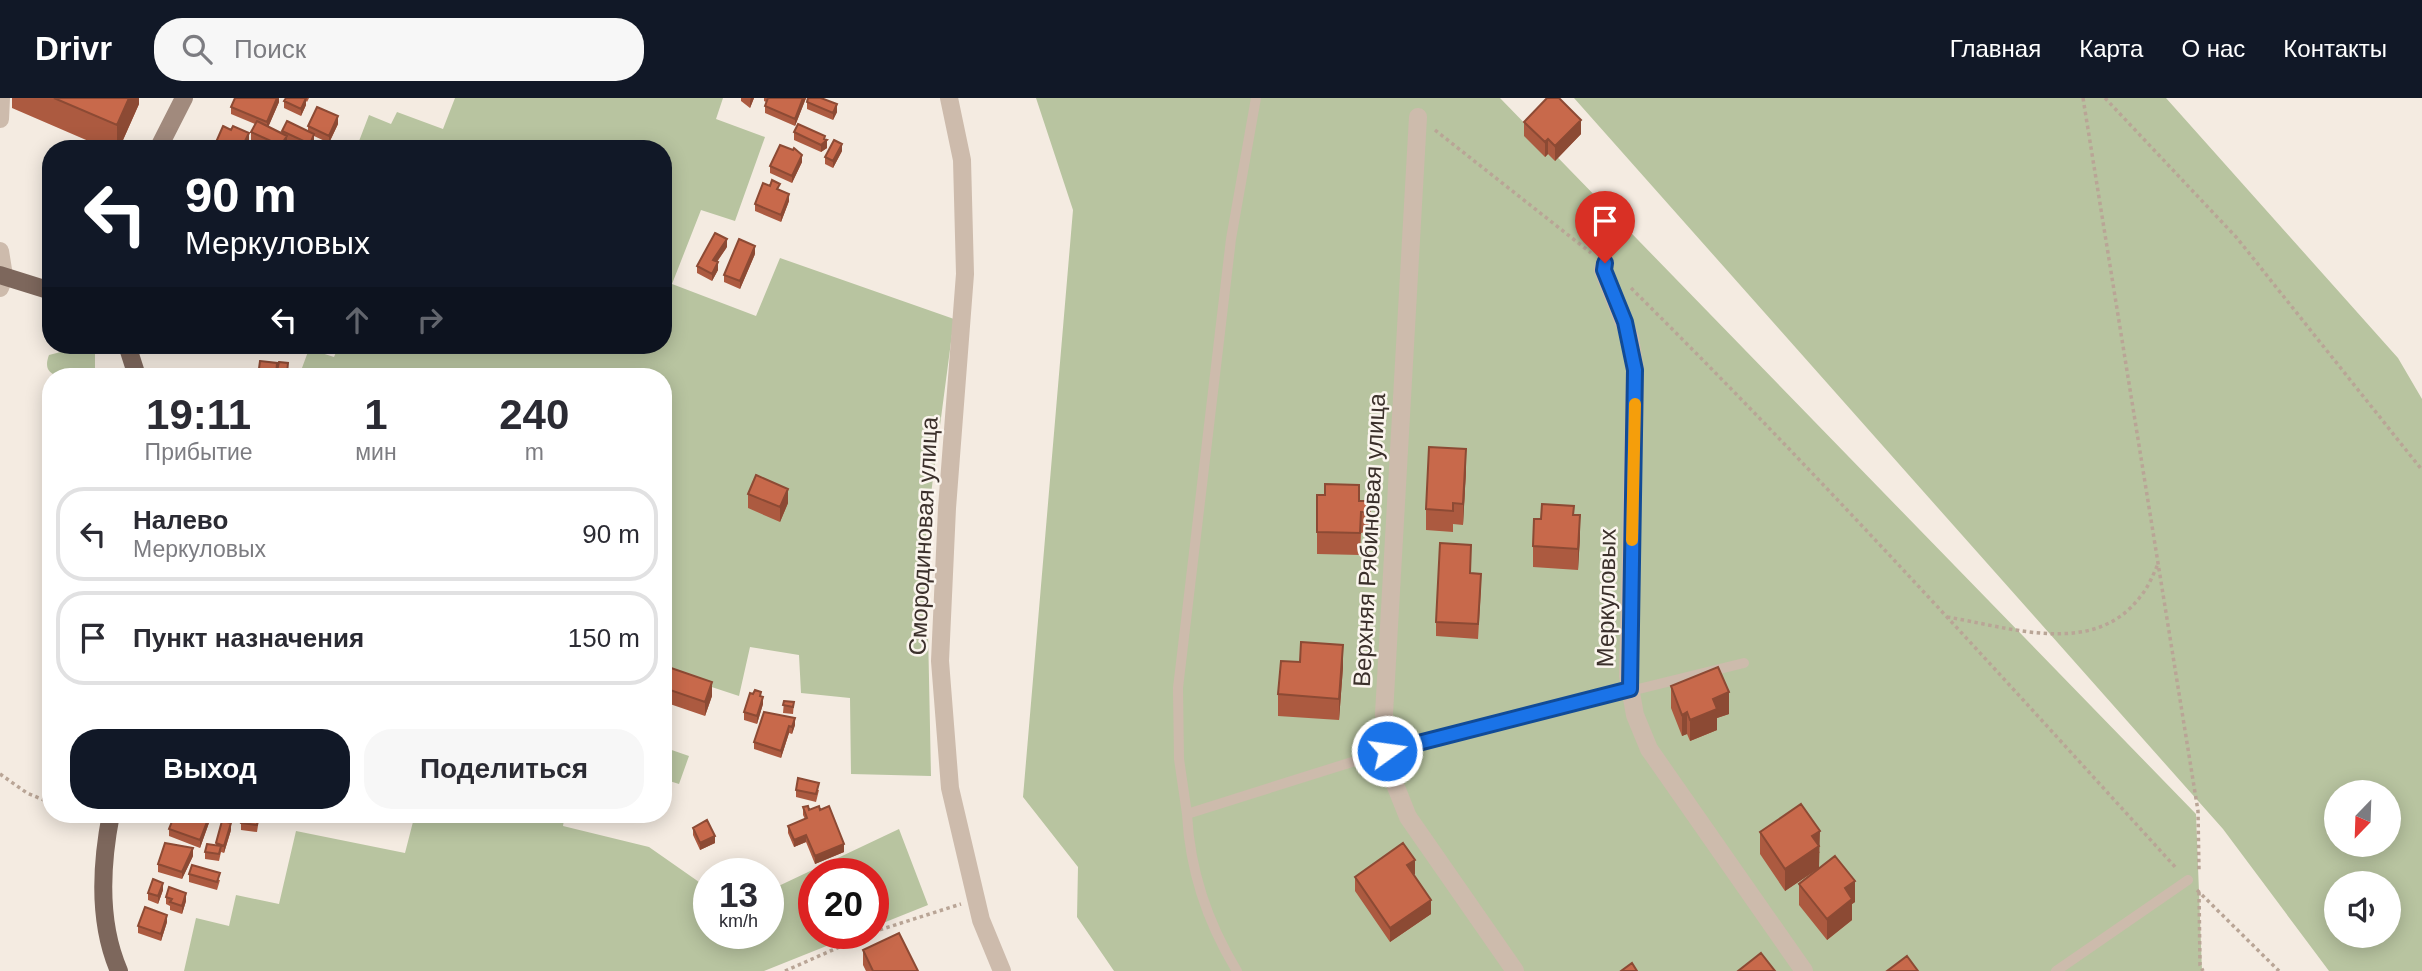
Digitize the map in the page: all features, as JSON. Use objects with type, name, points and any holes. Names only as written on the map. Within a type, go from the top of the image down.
[{"type":"main road","points":[[1,280],[42,289]]},
{"type":"main road","points":[[110,823],[103,902],[107,943],[119,971]]},
{"type":"street","points":[[0,119],[1,98]]},
{"type":"street","points":[[163,140],[184,98]]},
{"type":"street","name":"Смородиновая улица","points":[[949,98],[962,160],[965,274],[947,508],[940,661],[950,788],[976,900],[1002,971]]},
{"type":"street","name":"Верхняя Рябиновая улица","points":[[1418,117],[1384,714],[1388,767],[1408,817],[1515,971]]},
{"type":"street","points":[[0,251],[1,280]]},
{"type":"street","name":"Меркуловых","points":[[1605,263],[1604,270],[1630,338],[1635,370],[1630,689],[1635,715],[1649,749],[1804,971]]},
{"type":"lane","points":[[1237,971],[1201,898],[1189,855],[1187,814],[1179,759],[1178,688],[1231,239],[1256,98]]},
{"type":"lane","points":[[1187,814],[1387,751],[1744,663]]},
{"type":"lane","points":[[2056,971],[2188,880]]},
{"type":"path","points":[[2083,98],[2198,811]]},
{"type":"path","points":[[2105,98],[2237,238],[2422,470]]},
{"type":"path","points":[[1418,117],[1605,263],[1728,384],[1947,617],[2188,880],[2279,971]]},
{"type":"path","points":[[1947,617],[2051,635],[2090,631],[2116,621],[2140,597],[2159,562]]},
{"type":"path","points":[[0,774],[27,793],[42,799]]},
{"type":"path","points":[[889,927],[976,900]]},
{"type":"path","points":[[785,971],[834,949]]},
{"type":"green space","points":[[455,98],[723,98],[716,119],[765,137],[735,221],[701,210],[672,284],[672,140],[359,140],[369,115],[391,124],[397,112],[443,129]]},
{"type":"green space","points":[[1036,98],[1500,98],[2196,814],[2202,971],[1114,971],[1077,917],[1078,867],[1023,797],[1073,210]]},
{"type":"green space","points":[[1574,98],[2166,98],[2398,358],[2422,399],[2422,971],[2329,971],[2223,829]]},
{"type":"green space","points":[[780,258],[954,319],[926,532],[931,776],[851,774],[850,698],[801,693],[799,655],[750,647],[739,696],[672,674],[672,368],[302,368],[307,354],[334,357],[335,354],[672,354],[672,284],[756,316]]},
{"type":"green space","points":[[95,354],[95,368],[48,368],[49,355]]},
{"type":"green space","points":[[672,750],[689,756],[679,784],[672,782]]},
{"type":"green space","points":[[413,823],[564,823],[563,826],[649,847],[693,878],[693,949],[784,949],[784,883],[798,877],[798,949],[819,949],[764,971],[184,971],[196,918],[229,926],[236,895],[279,904],[296,831],[405,853]]},
{"type":"green space","points":[[899,829],[928,905],[889,921],[889,858],[838,858]]},
{"type":"building","points":[[54,98],[129,98],[117,125]]},
{"type":"building","points":[[235,98],[277,98],[267,122],[231,107]]},
{"type":"building","points":[[286,98],[306,98],[301,109],[284,101]]},
{"type":"building","points":[[768,98],[803,98],[795,119],[765,106]]},
{"type":"building","points":[[808,98],[821,98],[837,104],[833,113],[807,102]]},
{"type":"building","points":[[1547,98],[1559,98],[1581,120],[1555,146],[1548,139],[1545,142],[1524,122]]},
{"type":"building","points":[[317,107],[338,116],[329,136],[308,126]]},
{"type":"building","points":[[257,121],[287,136],[284,140],[269,140],[251,132]]},
{"type":"building","points":[[287,121],[314,134],[312,140],[301,140],[282,131]]},
{"type":"building","points":[[798,124],[825,136],[824,139],[827,140],[821,145],[794,132]]},
{"type":"building","points":[[223,126],[231,130],[233,126],[249,133],[246,140],[217,140]]},
{"type":"building","points":[[834,140],[842,144],[833,161],[825,157]]},
{"type":"building","points":[[780,145],[793,150],[794,148],[802,155],[792,176],[770,166]]},
{"type":"building","points":[[772,180],[780,184],[777,189],[789,194],[781,215],[755,204],[763,183],[770,186]]},
{"type":"building","points":[[715,233],[727,239],[713,260],[718,262],[712,274],[697,266]]},
{"type":"building","points":[[739,239],[755,246],[740,281],[724,275]]},
{"type":"building","points":[[260,361],[277,363],[277,368],[259,368]]},
{"type":"building","points":[[279,362],[288,363],[288,368],[278,368]]},
{"type":"building","points":[[1429,447],[1466,449],[1463,504],[1453,503],[1453,511],[1426,509]]},
{"type":"building","points":[[756,475],[788,489],[780,507],[748,494]]},
{"type":"building","points":[[1325,484],[1359,485],[1359,501],[1370,501],[1370,512],[1361,512],[1360,533],[1317,532],[1317,495],[1325,495]]},
{"type":"building","points":[[1542,504],[1574,506],[1573,515],[1580,515],[1578,549],[1533,546],[1534,519],[1541,519]]},
{"type":"building","points":[[1440,543],[1471,545],[1470,573],[1481,574],[1478,624],[1436,622]]},
{"type":"building","points":[[1301,642],[1343,645],[1339,699],[1278,694],[1281,661],[1300,662]]},
{"type":"building","points":[[1718,667],[1729,692],[1713,699],[1717,709],[1690,720],[1687,712],[1682,715],[1671,686]]},
{"type":"building","points":[[672,668],[712,682],[705,702],[672,691]]},
{"type":"building","points":[[755,690],[761,692],[760,696],[763,697],[757,716],[744,712],[750,693],[753,694]]},
{"type":"building","points":[[784,701],[794,702],[793,707],[783,705]]},
{"type":"building","points":[[764,712],[795,718],[792,727],[789,726],[781,751],[754,742]]},
{"type":"building","points":[[798,778],[819,783],[816,794],[796,790]]},
{"type":"building","points":[[1801,804],[1820,831],[1812,836],[1819,846],[1785,869],[1760,832]]},
{"type":"building","points":[[808,806],[809,810],[819,806],[820,810],[829,806],[844,844],[815,856],[806,835],[794,840],[788,826],[807,818],[803,807]]},
{"type":"building","points":[[707,820],[715,836],[700,843],[693,828]]},
{"type":"building","points":[[171,823],[207,823],[200,840],[169,829]]},
{"type":"building","points":[[221,823],[231,823],[224,846],[216,843]]},
{"type":"building","points":[[165,843],[193,848],[182,872],[158,864]]},
{"type":"building","points":[[1403,843],[1415,860],[1407,865],[1431,900],[1390,928],[1355,877]]},
{"type":"building","points":[[207,844],[221,846],[219,854],[205,852]]},
{"type":"building","points":[[1835,856],[1855,881],[1845,888],[1852,899],[1827,919],[1799,884]]},
{"type":"building","points":[[192,865],[220,873],[217,882],[189,874]]},
{"type":"building","points":[[153,879],[163,883],[158,896],[148,893]]},
{"type":"building","points":[[169,887],[186,893],[182,906],[170,902],[172,899],[166,897]]},
{"type":"building","points":[[145,907],[167,915],[161,934],[138,926]]},
{"type":"building","points":[[899,933],[918,971],[873,971],[863,950],[889,949],[889,938]]},
{"type":"building","points":[[1761,953],[1775,971],[1738,971]]},
{"type":"building","points":[[1907,956],[1918,971],[1887,971]]},
{"type":"building","points":[[1632,963],[1637,971],[1621,971]]},
{"type":"slow traffic","points":[[1632,540],[1635,404]]},
{"type":"route","points":[[1387,751],[1630,689],[1628,676],[1635,370],[1630,338],[1604,270],[1605,263]]}]
